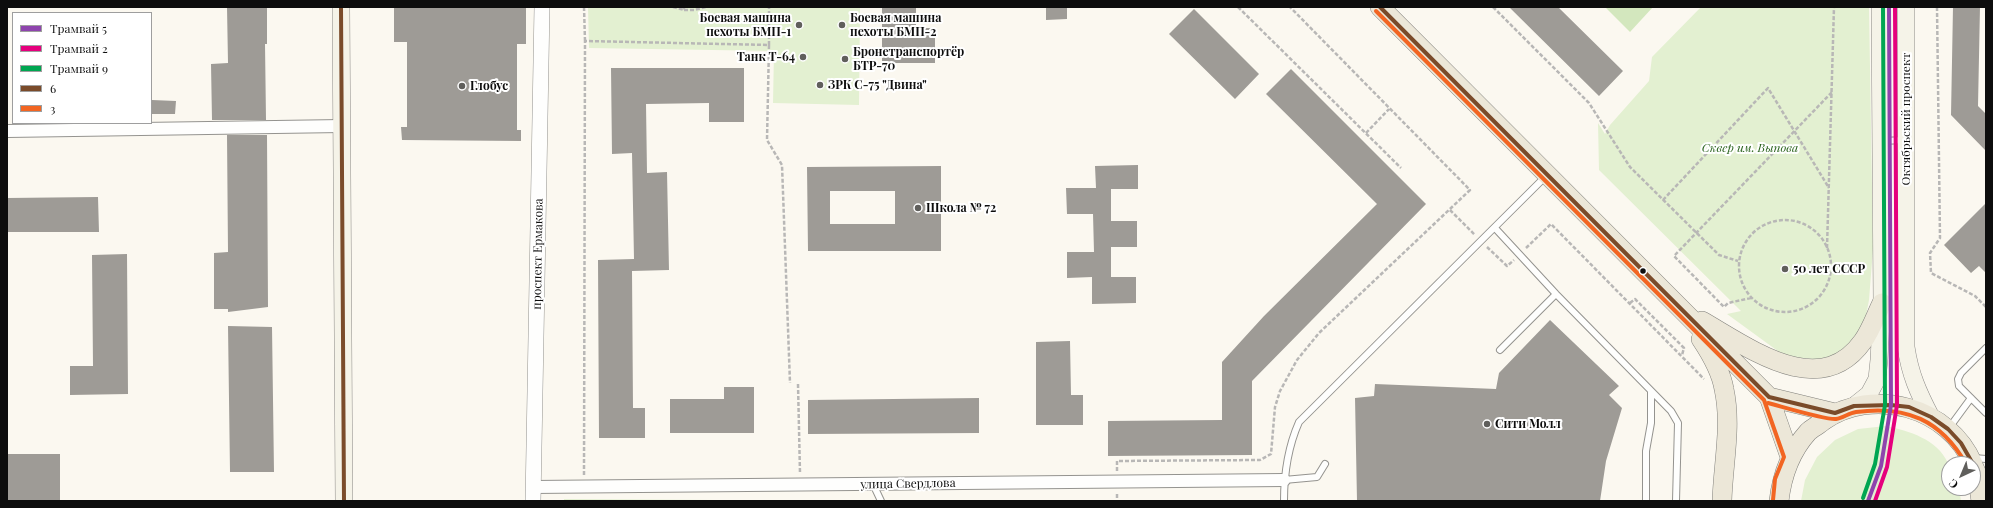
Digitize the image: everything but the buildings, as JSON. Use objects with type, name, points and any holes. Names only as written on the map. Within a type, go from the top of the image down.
[{"type":"main road","points":[[341,7],[344,501]]},
{"type":"main road","points":[[1380,7],[1769,397],[1790,457]]},
{"type":"main road","name":"Октябрьский проспект","points":[[1854,406],[1869,394],[1877,379],[1882,303],[1880,7]]},
{"type":"main road","name":"Октябрьский проспект","points":[[1906,7],[1906,346],[1909,369],[1916,389],[1931,417]]},
{"type":"main road","points":[[1683,311],[1778,362],[1811,369],[1825,368],[1837,364],[1850,355],[1863,341],[1882,303]]},
{"type":"main road","points":[[1683,311],[1710,354],[1724,388],[1727,411],[1722,501]]},
{"type":"main road","points":[[1769,397],[1835,413]]},
{"type":"main road","points":[[1779,501],[1781,481],[1790,457],[1809,431],[1835,413],[1854,406],[1898,405],[1909,407],[1931,417],[1948,429],[1961,443],[1970,456]]},
{"type":"street","name":"проспект Ермакова","points":[[533,494],[542,7]]},
{"type":"street","points":[[7,132],[342,126]]},
{"type":"street","name":"улица Свердлова","points":[[533,494],[584,488],[1284,480]]},
{"type":"lane","points":[[1881,141],[1906,140]]},
{"type":"lane","points":[[1284,501],[1284,480],[1289,450],[1299,422],[1495,228],[1547,174]]},
{"type":"lane","points":[[1495,228],[1556,294],[1671,411],[1678,424],[1676,501]]},
{"type":"lane","points":[[1500,350],[1556,294]]},
{"type":"lane","points":[[1986,348],[1961,373],[1958,378],[1959,386],[1986,413]]},
{"type":"lane","points":[[1646,501],[1646,451],[1651,424],[1651,391]]},
{"type":"lane","points":[[1948,429],[1971,398]]},
{"type":"lane","points":[[1284,480],[1317,477],[1325,464]]},
{"type":"lane","points":[[873,484],[882,501]]},
{"type":"path","points":[[584,7],[584,488]]},
{"type":"path","points":[[672,7],[684,9],[706,7]]},
{"type":"path","points":[[769,7],[767,140],[782,165],[790,383]]},
{"type":"path","points":[[1238,7],[1401,168]]},
{"type":"path","points":[[1117,501],[1117,460],[1260,460],[1271,454],[1275,407],[1280,390],[1297,360],[1319,333],[1470,190],[1290,7]]},
{"type":"path","points":[[1493,7],[1588,103],[1630,167],[1719,255],[1738,261]]},
{"type":"path","points":[[1827,248],[1834,7]]},
{"type":"path","points":[[1937,7],[1940,238],[1930,253],[1931,273],[1975,296],[1986,307]]},
{"type":"path","points":[[585,41],[769,45]]},
{"type":"path","points":[[1663,200],[1768,88],[1829,188]]},
{"type":"path","points":[[1751,298],[1728,303],[1724,307],[1674,256],[1832,92]]},
{"type":"path","points":[[1366,133],[1389,109]]},
{"type":"path","points":[[1450,210],[1507,266],[1551,224],[1706,380]]},
{"type":"path","points":[[1783,220],[1798,222],[1809,226],[1821,237],[1827,248],[1831,264],[1829,281],[1821,295],[1813,303],[1799,310],[1781,312],[1765,308],[1751,298],[1742,285],[1738,261],[1747,239],[1753,232],[1767,223],[1783,220]]},
{"type":"path","points":[[1629,303],[1635,299],[1660,323],[1684,348],[1682,356]]},
{"type":"path","points":[[798,384],[800,485]]},
{"type":"green space","points":[[588,7],[860,7],[859,105],[773,103],[774,51],[589,48]]},
{"type":"green space","points":[[1605,7],[1653,7],[1630,32]]},
{"type":"green space","name":"Сквер им. Выпова","points":[[1701,7],[1869,7],[1873,249],[1869,300],[1865,321],[1858,338],[1828,360],[1786,357],[1727,314],[1741,311],[1599,170],[1598,123],[1605,134],[1610,125],[1649,81],[1652,57]]},
{"type":"green space","points":[[1886,426],[1922,437],[1930,442],[1944,456],[1941,456],[1941,496],[1960,496],[1961,501],[1801,501],[1805,480],[1817,457],[1835,440],[1858,429]]},
{"type":"green space","points":[[564,499],[869,501],[564,501]]},
{"type":"tram line","name":"9","points":[[1863,498],[1875,464],[1885,405],[1883,7]]},
{"type":"tram line","name":"5","points":[[1868,501],[1881,466],[1891,405],[1889,7]]},
{"type":"tram line","name":"2","points":[[1875,501],[1887,467],[1897,405],[1895,7]]},
{"type":"transit line","name":"6","points":[[341,7],[344,501]]},
{"type":"transit line","name":"6","points":[[1380,7],[1769,397],[1835,413],[1854,406],[1891,405],[1909,407],[1931,417],[1948,429],[1961,443],[1968,456]]},
{"type":"transit line","name":"3","points":[[1376,11],[1764,400],[1784,457],[1775,479],[1773,500]]},
{"type":"transit line","name":"3","points":[[1768,403],[1831,419],[1836,419],[1851,413],[1874,410],[1906,414],[1933,426],[1945,436],[1961,456]]},
{"type":"place","name":"Боевая машина пехоты БМП-1","points":[[799,25]]},
{"type":"place","name":"Боевая машина пехоты БМП-2","points":[[842,25]]},
{"type":"place","name":"Танк Т-64","points":[[803,57]]},
{"type":"place","name":"Бронетранспортёр БТР-70","points":[[845,59]]},
{"type":"place","name":"ЗРК С-75 \"Двина\"","points":[[820,85]]},
{"type":"place","name":"Глобус","points":[[462,86]]},
{"type":"place","name":"Школа № 72","points":[[918,208]]},
{"type":"place","name":"50 лет СССР","points":[[1785,269]]},
{"type":"place","name":"Сити Молл","points":[[1487,424]]}]
